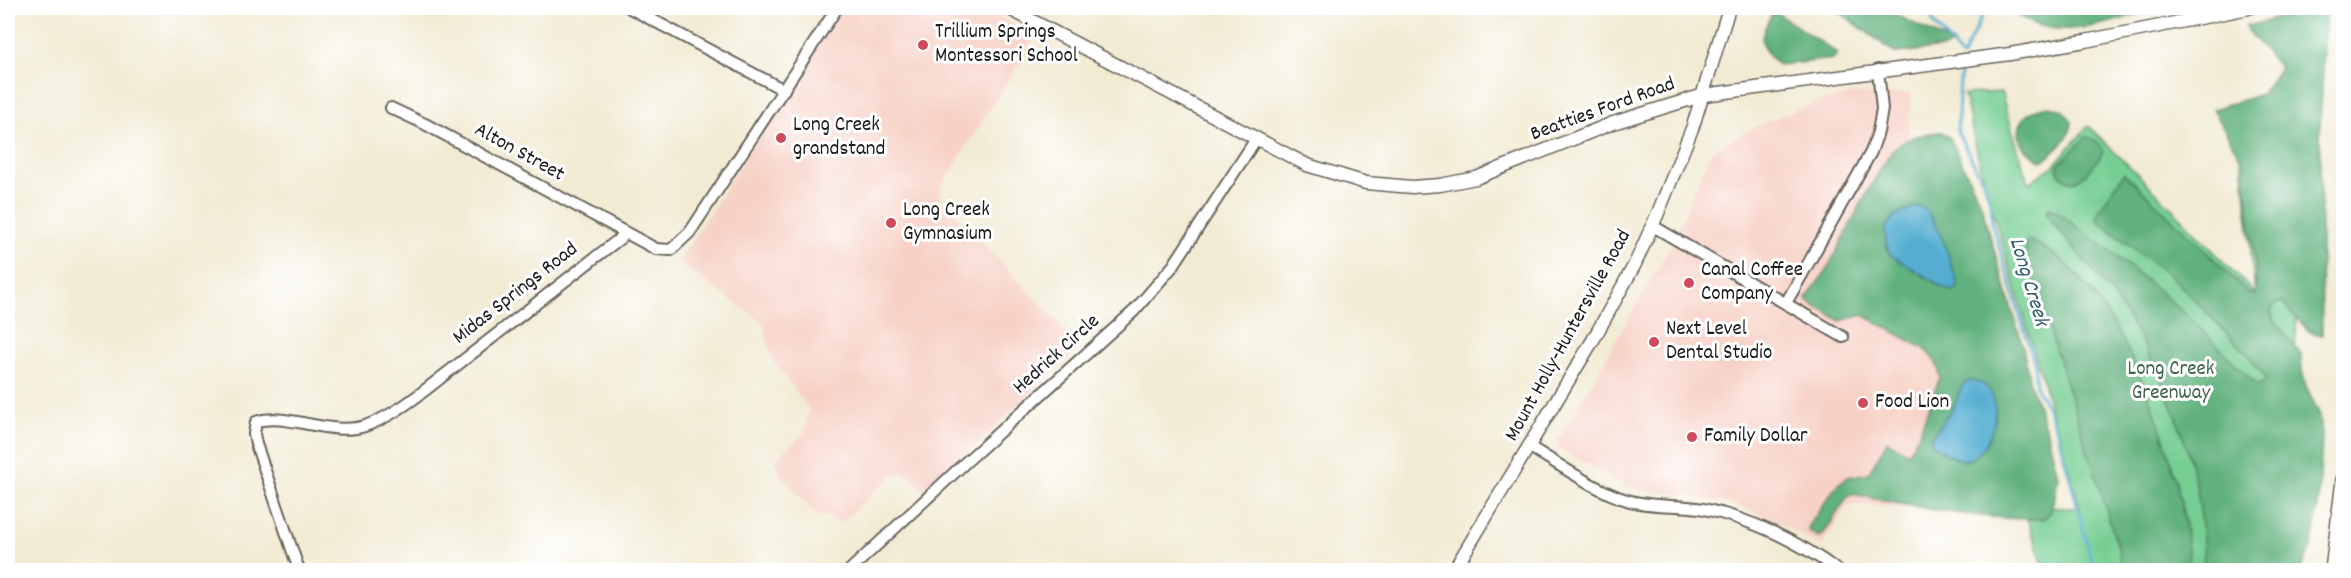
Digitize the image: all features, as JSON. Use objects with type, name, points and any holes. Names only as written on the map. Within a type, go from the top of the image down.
[{"type":"highway","points":[[2333,570],[2343,480]]},
{"type":"main road","name":"Beatties Ford Road","points":[[1008,8],[1307,165],[1347,179],[1388,186],[1440,185],[1464,181],[1496,171],[1613,123],[1704,94],[2068,45],[2249,8]]},
{"type":"main road","name":"Mount Holly-Huntersville Road","points":[[1454,570],[1613,306],[1653,226],[1704,94],[1729,8]]},
{"type":"street","points":[[630,8],[784,90]]},
{"type":"street","points":[[626,234],[660,251],[671,250],[682,242],[837,8]]},
{"type":"street","points":[[1786,303],[1871,152],[1878,132],[1882,109],[1878,70]]},
{"type":"street","name":"Alton Street","points":[[391,108],[425,124],[626,234]]},
{"type":"street","name":"Hedrick Circle","points":[[850,570],[1134,311],[1173,266],[1256,139]]},
{"type":"street","points":[[1653,226],[1844,337]]},
{"type":"street","name":"Midas Springs Road","points":[[299,570],[256,444],[254,434],[256,422],[263,419],[277,420],[344,429],[357,428],[382,419],[446,374],[626,234]]},
{"type":"street","points":[[1530,447],[1623,499],[1640,503],[1704,509],[1730,517],[1804,548],[1837,570]]},
{"type":"shaded area","points":[[842,8],[984,8],[1035,37],[941,188],[942,200],[1081,347],[925,492],[908,473],[895,473],[842,522],[816,514],[781,475],[775,460],[804,433],[809,409],[774,362],[762,322],[678,262]]},
{"type":"shaded area","points":[[1911,93],[1908,139],[2026,507],[1848,505],[1822,546],[1773,520],[1738,506],[1691,495],[1644,491],[1627,487],[1559,448],[1557,442],[1670,247],[1711,151],[1764,122],[1815,103],[1851,94]]},
{"type":"green space","points":[[1834,8],[1883,8],[1953,43],[1946,48],[1895,53]]},
{"type":"green space","points":[[2016,8],[2160,8],[2105,24],[2068,29],[2049,28],[2032,23],[2015,13]]},
{"type":"green space","points":[[2314,8],[2326,8],[2320,129],[2322,335],[2310,332],[2282,303],[2276,303],[2271,310],[2273,318],[2301,355],[2306,386],[2320,415],[2322,436],[2319,498],[2312,545],[2301,570],[2204,570],[2198,495],[2183,436],[2160,378],[2115,299],[2046,213],[2049,208],[2054,210],[2126,264],[2195,323],[2258,385],[2263,383],[2266,379],[2249,356],[2175,280],[2098,221],[2097,214],[2124,173],[2249,293],[2255,295],[2256,267],[2242,161],[2213,109],[2262,94],[2280,68],[2245,27]]},
{"type":"green space","points":[[1774,11],[1837,53],[1834,59],[1779,65],[1766,52],[1762,40],[1765,27]]},
{"type":"green space","name":"Long Creek Greenway","points":[[2001,92],[2028,183],[2053,166],[2088,126],[2255,294],[2242,161],[2299,135],[2296,336],[2281,529],[2272,570],[2045,570],[2025,512],[2028,507],[2080,508],[1983,178],[1964,94]]},
{"type":"green space","points":[[2050,106],[2062,110],[2072,121],[2069,133],[2062,144],[2042,161],[2024,146],[2019,129],[2028,114]]},
{"type":"green space","points":[[1942,132],[1950,138],[1982,206],[2023,346],[2030,384],[2048,435],[2058,476],[2055,497],[2050,513],[2043,519],[2020,519],[1947,512],[1852,494],[1848,496],[1823,535],[1818,537],[1808,530],[1810,524],[1842,481],[1848,477],[1869,473],[1887,441],[1908,453],[1918,436],[1940,377],[1936,362],[1925,349],[1865,316],[1859,315],[1841,321],[1807,300],[1827,269],[1870,187],[1892,151],[1911,138]]},
{"type":"green space","points":[[2086,137],[2100,145],[2103,150],[2102,155],[2088,172],[2071,182],[2057,170],[2058,165]]},
{"type":"green space","points":[[2029,240],[2062,261],[2093,294],[2120,336],[2144,384],[2163,435],[2177,485],[2186,531],[2189,570],[2122,570],[2118,547],[2026,256],[2026,242]]},
{"type":"water","points":[[1916,207],[1923,207],[1940,234],[1958,286],[1954,291],[1944,288],[1890,255],[1886,244],[1885,228],[1895,216]]},
{"type":"water","points":[[1969,381],[1983,384],[1991,393],[1995,405],[1994,420],[1984,447],[1975,456],[1961,460],[1932,444],[1931,438],[1955,404],[1961,387]]},
{"type":"waterway","points":[[1929,8],[1933,22],[1962,57]]},
{"type":"waterway","name":"Long Creek","points":[[1962,57],[1986,8]]},
{"type":"waterway","name":"Long Creek","points":[[1961,63],[1957,131],[1985,185],[1991,204],[1992,223],[2035,365],[2037,389],[2048,408],[2058,434],[2094,570]]},
{"type":"place","name":"Trillium Springs Montessori School","points":[[923,45]]},
{"type":"place","name":"Long Creek grandstand","points":[[781,138]]},
{"type":"place","name":"Long Creek Gymnasium","points":[[891,223]]},
{"type":"place","name":"Canal Coffee Company","points":[[1689,283]]},
{"type":"place","name":"Next Level Dental Studio","points":[[1654,342]]},
{"type":"place","name":"Food Lion","points":[[1863,403]]},
{"type":"place","name":"Family Dollar","points":[[1692,437]]}]
